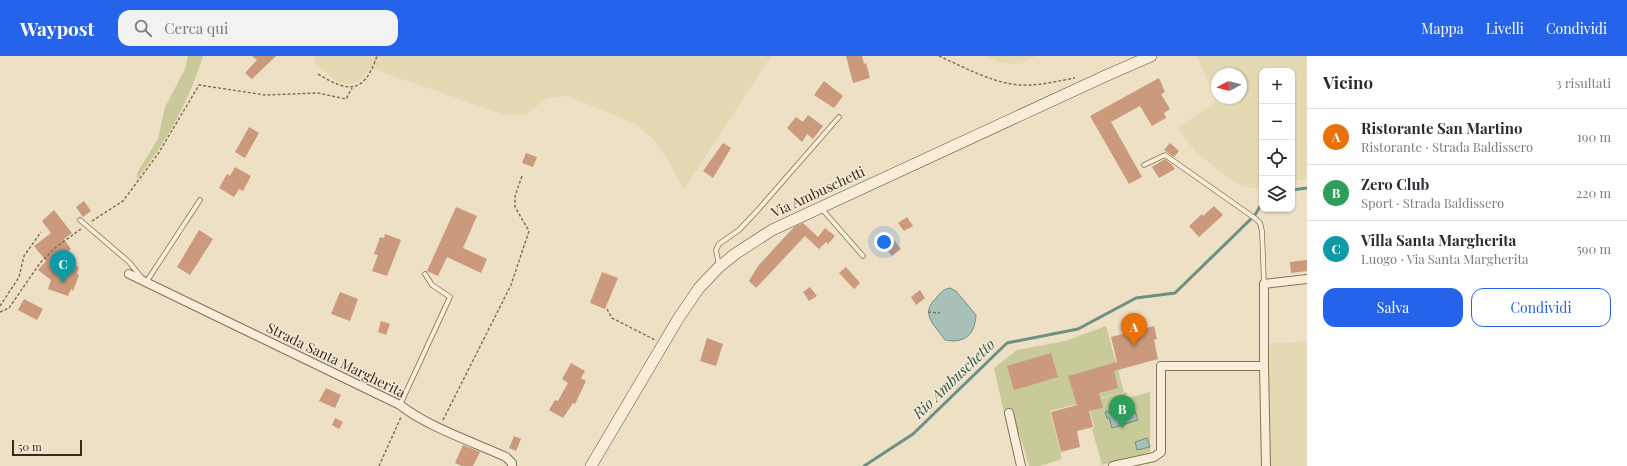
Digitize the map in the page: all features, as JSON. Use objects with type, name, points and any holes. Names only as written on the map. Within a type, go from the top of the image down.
[{"type":"street","name":"Via Ambuschetti","points":[[591,466],[663,345],[699,288],[719,266],[735,254],[772,230],[1096,80],[1152,56]]},
{"type":"street","name":"Strada Santa Margherita","points":[[129,274],[145,280],[400,405],[409,412],[506,457],[512,466]]},
{"type":"street","points":[[1266,466],[1264,284],[1307,279]]},
{"type":"street","points":[[1113,466],[1154,457],[1161,452],[1161,366],[1264,366]]},
{"type":"street","points":[[1009,413],[1022,466]]},
{"type":"lane","points":[[719,266],[716,250],[720,244],[738,230],[758,211],[839,117]]},
{"type":"lane","points":[[1144,165],[1165,154],[1251,214],[1260,223],[1262,231],[1264,284]]},
{"type":"lane","points":[[80,220],[129,262],[145,280],[200,200]]},
{"type":"lane","points":[[820,208],[863,256]]},
{"type":"lane","points":[[400,405],[450,297],[432,285],[425,274]]},
{"type":"path","points":[[0,312],[9,308],[45,258],[56,247],[123,201],[158,154],[199,85],[265,95],[318,93],[346,99],[352,88],[364,82],[373,69],[377,56]]},
{"type":"path","points":[[939,56],[1007,83],[1020,85],[1036,84],[1075,78]]},
{"type":"path","points":[[318,74],[336,85],[352,88]]},
{"type":"path","points":[[440,427],[511,285],[529,231],[515,207],[515,196],[522,176]]},
{"type":"path","points":[[0,306],[19,277],[24,256],[41,232]]},
{"type":"path","points":[[607,309],[612,318],[663,345]]},
{"type":"path","points":[[928,312],[940,313]]},
{"type":"path","points":[[379,466],[401,416],[409,412]]},
{"type":"shaded area","points":[[315,56],[771,56],[684,190],[672,167],[654,140],[636,124],[567,96],[547,98],[525,115],[505,115],[370,68],[357,82],[348,84],[338,82],[315,64]]},
{"type":"shaded area","points":[[985,56],[1036,56],[1020,64],[1001,63]]},
{"type":"shaded area","points":[[1197,56],[1307,56],[1307,179],[1295,181],[1295,68],[1259,68],[1259,189],[1241,185],[1228,178],[1195,151],[1177,128],[1213,104],[1247,104],[1247,68],[1211,68],[1211,90]]},
{"type":"shaded area","points":[[1307,341],[1307,466],[1269,466],[1268,344]]},
{"type":"green space","points":[[188,56],[203,56],[191,89],[176,121],[158,151],[137,179],[137,173],[158,139],[165,107],[185,69]]},
{"type":"green space","points":[[1106,326],[1124,392],[1050,411],[1062,459],[1040,466],[1029,466],[1020,435],[1008,431],[994,368],[1017,350],[1065,341]]},
{"type":"green space","points":[[1126,392],[1128,398],[1150,392],[1150,452],[1102,465],[1092,429],[1094,427],[1090,411],[1102,408],[1100,399]]},
{"type":"water","points":[[950,288],[956,291],[976,315],[974,327],[968,336],[963,339],[952,341],[945,340],[933,324],[929,314],[929,309],[932,303],[943,291]]},
{"type":"water","points":[[1133,406],[1138,420],[1112,428],[1109,418],[1107,418],[1105,412],[1107,411],[1110,413]]},
{"type":"water","points":[[1147,438],[1150,447],[1137,450],[1135,442]]},
{"type":"building","points":[[252,56],[276,56],[252,79],[245,73],[257,60]]},
{"type":"building","points":[[846,56],[862,56],[864,64],[866,63],[870,78],[853,83]]},
{"type":"building","points":[[1159,78],[1165,92],[1161,94],[1170,109],[1164,113],[1166,118],[1152,126],[1140,106],[1111,122],[1142,177],[1129,184],[1090,116]]},
{"type":"building","points":[[824,81],[843,96],[834,108],[814,95]]},
{"type":"building","points":[[808,115],[823,126],[813,139],[807,134],[802,142],[787,128],[796,117],[803,122]]},
{"type":"building","points":[[249,127],[259,133],[245,158],[235,152]]},
{"type":"building","points":[[723,143],[731,148],[713,178],[703,171]]},
{"type":"building","points":[[1170,143],[1179,151],[1174,157],[1164,150]]},
{"type":"building","points":[[526,153],[537,157],[533,167],[522,163]]},
{"type":"building","points":[[1165,159],[1175,169],[1159,178],[1152,167]]},
{"type":"building","points":[[235,167],[251,176],[243,191],[239,189],[234,197],[219,188],[227,174],[230,176]]},
{"type":"building","points":[[84,201],[91,211],[83,217],[76,207]]},
{"type":"building","points":[[1214,206],[1223,215],[1199,237],[1189,226],[1202,214],[1203,216]]},
{"type":"building","points":[[456,207],[477,216],[463,248],[487,259],[481,273],[447,257],[438,276],[427,271]]},
{"type":"building","points":[[54,210],[72,233],[64,239],[71,249],[61,260],[79,267],[77,274],[79,275],[73,291],[71,289],[68,296],[48,289],[51,280],[38,270],[46,261],[34,246],[51,233],[42,221]]},
{"type":"building","points":[[907,217],[913,226],[904,231],[898,223]]},
{"type":"building","points":[[803,223],[818,237],[825,228],[835,236],[828,244],[826,242],[819,249],[805,236],[756,288],[749,281],[758,266],[794,227]]},
{"type":"building","points":[[199,230],[213,239],[190,275],[177,267]]},
{"type":"building","points":[[385,234],[401,240],[387,276],[372,271],[378,255],[374,254],[380,237],[384,238]]},
{"type":"building","points":[[894,240],[901,249],[892,256],[885,248]]},
{"type":"building","points":[[1307,260],[1307,271],[1291,273],[1290,262]]},
{"type":"building","points":[[846,267],[860,283],[854,289],[839,273]]},
{"type":"building","points":[[602,272],[618,278],[605,309],[590,303]]},
{"type":"building","points":[[810,287],[817,296],[809,301],[803,292]]},
{"type":"building","points":[[920,290],[925,298],[916,305],[911,297]]},
{"type":"building","points":[[340,292],[358,299],[350,321],[331,314]]},
{"type":"building","points":[[24,299],[43,309],[37,320],[18,310]]},
{"type":"building","points":[[381,321],[390,324],[386,335],[378,332]]},
{"type":"building","points":[[1154,326],[1157,339],[1154,340],[1158,359],[1114,371],[1118,388],[1099,393],[1103,408],[1089,411],[1093,427],[1077,431],[1080,447],[1061,452],[1051,412],[1077,405],[1068,376],[1117,362],[1111,337]]},
{"type":"building","points":[[707,338],[723,344],[716,366],[700,361]]},
{"type":"building","points":[[1051,353],[1058,377],[1014,390],[1007,366]]},
{"type":"building","points":[[571,363],[585,371],[581,378],[586,381],[575,404],[573,403],[563,418],[549,410],[555,400],[558,401],[568,383],[562,379]]},
{"type":"building","points":[[326,388],[341,395],[335,408],[319,401]]},
{"type":"building","points":[[335,418],[343,422],[339,429],[332,425]]},
{"type":"building","points":[[514,436],[521,439],[516,451],[509,448]]},
{"type":"building","points":[[463,445],[480,452],[473,466],[462,466],[455,463]]},
{"type":"waterway","name":"Rio Ambuschetto","points":[[1295,190],[1307,188]]},
{"type":"waterway","name":"Rio Ambuschetto","points":[[864,466],[913,434],[1007,343],[1078,329],[1136,298],[1175,293],[1255,215],[1259,208]]},
{"type":"place","name":"Villa Santa Margherita","points":[[63,283]]},
{"type":"place","name":"Ristorante San Martino","points":[[1134,346]]},
{"type":"place","name":"Zero Club","points":[[1122,428]]}]
